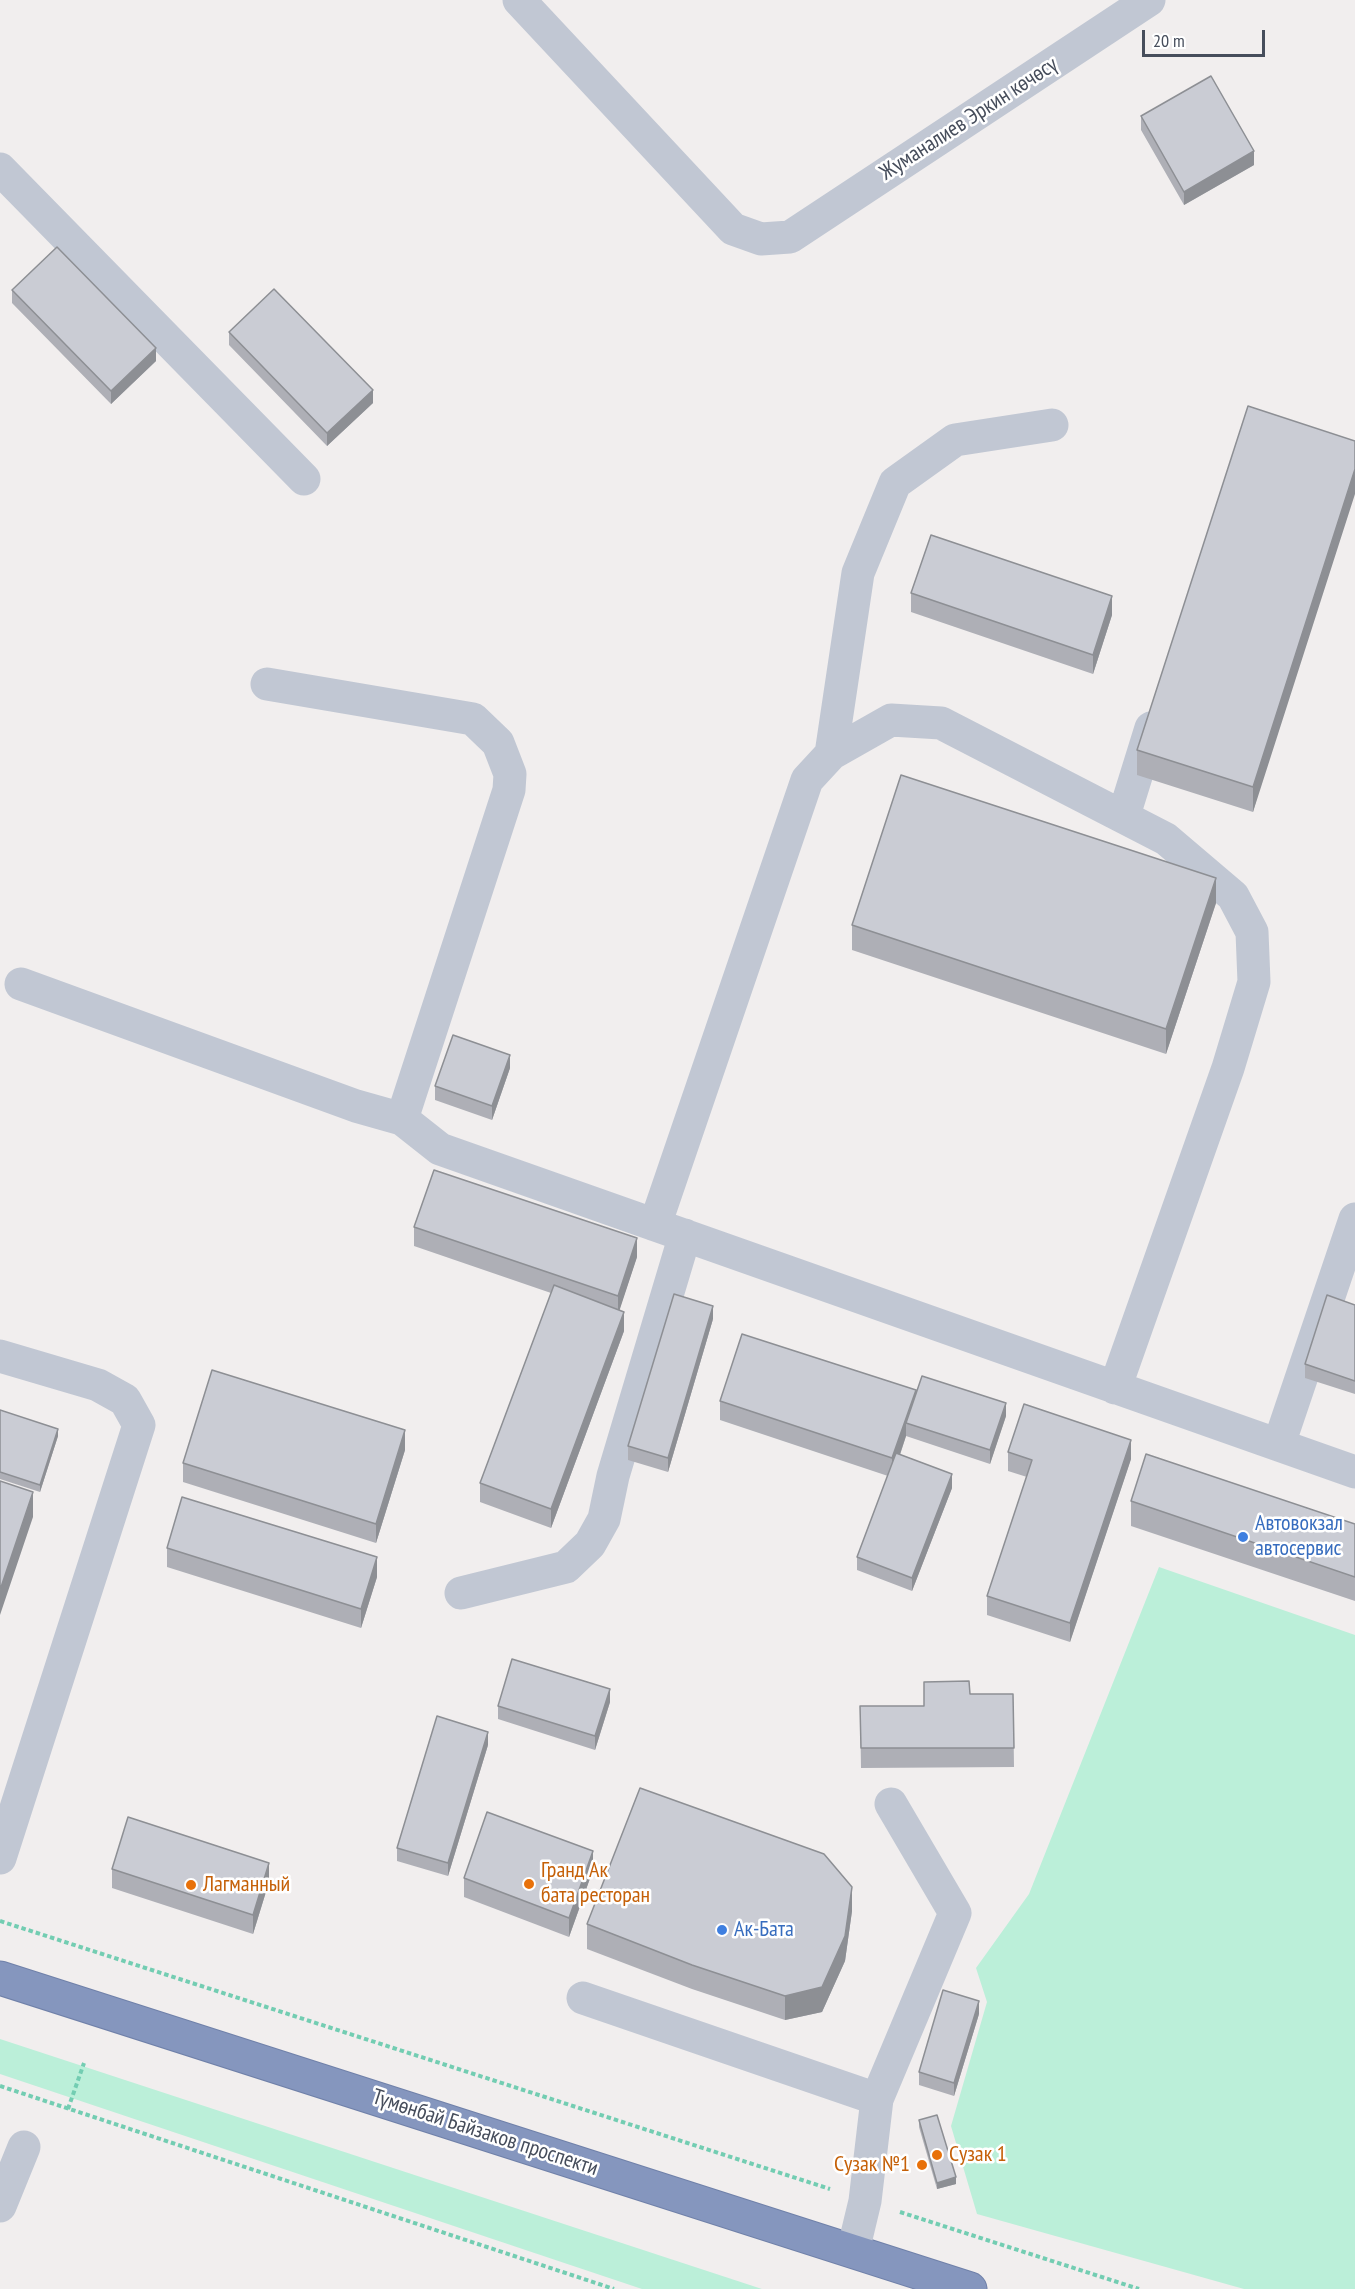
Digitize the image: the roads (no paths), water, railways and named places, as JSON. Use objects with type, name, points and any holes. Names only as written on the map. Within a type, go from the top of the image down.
[{"type":"highway","name":"Түмөнбай Байзаков проспекти","points":[[0,1978],[970,2289]]},
{"type":"street","name":"Жуманалиев Эркин көчөсү","points":[[519,0],[733,229],[760,239],[790,237],[1149,0]]},
{"type":"street","points":[[0,169],[304,479]]},
{"type":"street","points":[[831,754],[858,573],[895,483],[954,440],[1052,425]]},
{"type":"street","points":[[267,684],[473,719],[498,743],[510,774],[509,790],[402,1119]]},
{"type":"street","points":[[1124,815],[1159,702]]},
{"type":"street","points":[[461,1593],[566,1567],[590,1544],[604,1519],[670,1230],[807,780],[831,754],[891,720],[941,723],[1166,838],[1233,896],[1252,932],[1254,982],[1228,1068],[1115,1388]]},
{"type":"street","points":[[21,984],[356,1106],[402,1119],[440,1149],[1355,1472]]},
{"type":"street","points":[[1279,1444],[1355,1220]]},
{"type":"street","points":[[0,1356],[98,1384],[125,1400],[138,1425],[2,1843]]},
{"type":"street","points":[[854,2251],[865,2201],[877,2099],[955,1913],[891,1804]]},
{"type":"street","points":[[583,1998],[877,2099]]},
{"type":"street","points":[[0,2206],[24,2147]]},
{"type":"place","name":"Автовокзал автосервис","points":[[1243,1537]]},
{"type":"place","name":"Гранд Ак бата ресторан","points":[[529,1884]]},
{"type":"place","name":"Лагманный","points":[[191,1885]]},
{"type":"place","name":"Ак-Бата","points":[[722,1930]]},
{"type":"place","name":"Сузак 1","points":[[937,2155]]},
{"type":"place","name":"Сузак №1","points":[[922,2165]]}]
